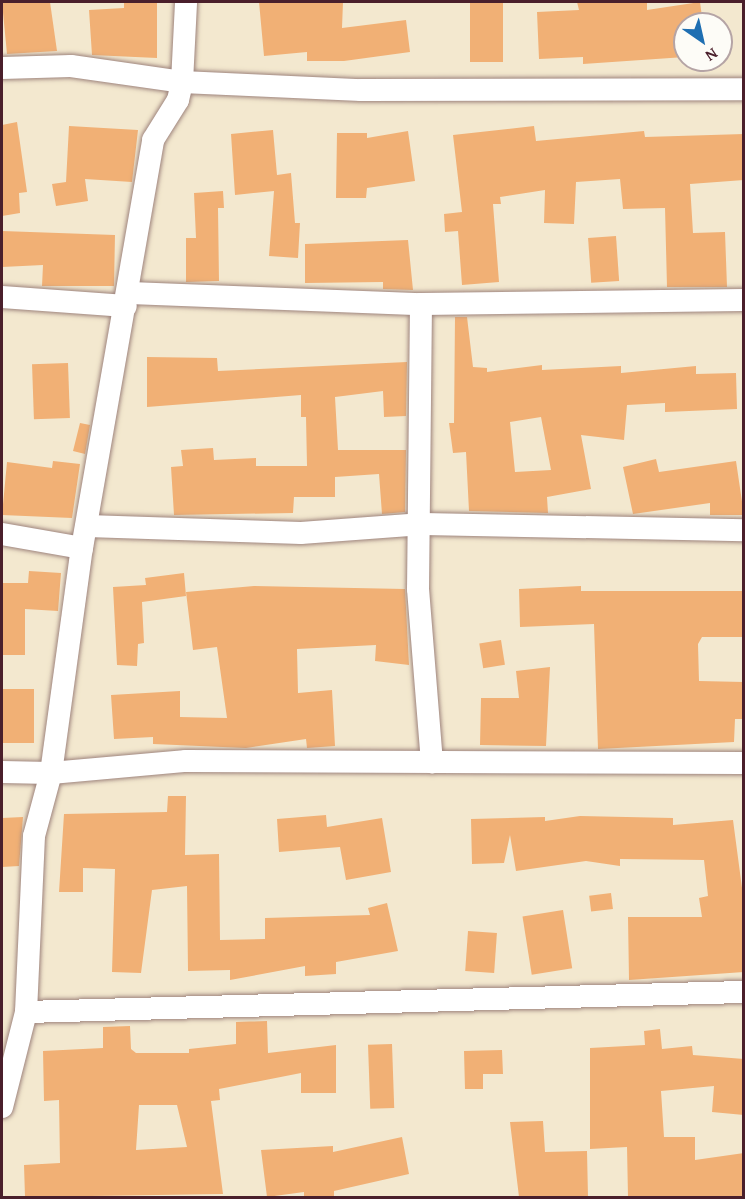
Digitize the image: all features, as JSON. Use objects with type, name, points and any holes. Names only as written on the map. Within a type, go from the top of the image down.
[{"type":"street","points":[[2,1107],[26,1012],[34,836],[51,773],[85,537],[128,300],[153,140],[182,82],[186,2]]},
{"type":"street","points":[[2,68],[71,66],[182,82],[361,90],[744,89]]},
{"type":"street","points":[[2,297],[421,304],[744,300]]},
{"type":"street","points":[[421,304],[423,524],[421,671],[432,762]]},
{"type":"street","points":[[2,534],[85,537],[301,533],[423,524],[744,530]]},
{"type":"street","points":[[2,772],[51,773],[186,761],[744,763]]},
{"type":"street","points":[[26,1012],[744,992]]},
{"type":"building","points":[[2,2],[50,2],[57,51],[7,54]]},
{"type":"building","points":[[124,2],[157,2],[157,58],[92,55],[89,10],[124,8]]},
{"type":"building","points":[[259,2],[343,2],[342,28],[406,20],[410,52],[344,61],[307,61],[307,52],[264,56]]},
{"type":"building","points":[[577,2],[647,2],[647,10],[700,2],[701,12],[673,12],[673,58],[583,64],[583,57],[539,59],[537,12],[579,10]]},
{"type":"building","points":[[470,3],[503,3],[503,62],[470,62]]},
{"type":"building","points":[[17,122],[27,192],[19,193],[20,213],[2,216],[2,125]]},
{"type":"building","points":[[69,126],[138,130],[132,182],[85,179],[88,201],[56,206],[52,184],[66,182]]},
{"type":"building","points":[[534,126],[536,141],[644,131],[645,137],[744,134],[744,180],[690,184],[693,233],[725,232],[727,287],[667,287],[665,208],[623,209],[620,179],[576,182],[574,224],[544,223],[545,190],[500,197],[501,204],[493,204],[499,282],[462,285],[458,231],[445,232],[444,214],[462,212],[453,135]]},
{"type":"building","points":[[273,130],[277,175],[291,173],[295,223],[300,223],[298,258],[269,256],[274,191],[235,195],[231,134]]},
{"type":"building","points":[[408,131],[415,181],[367,188],[366,198],[336,198],[337,133],[367,133],[367,138]]},
{"type":"building","points":[[223,191],[224,208],[218,208],[219,281],[186,282],[186,238],[196,238],[194,193]]},
{"type":"building","points":[[2,231],[115,235],[114,286],[42,286],[43,265],[2,267]]},
{"type":"building","points":[[616,236],[619,281],[591,283],[588,238]]},
{"type":"building","points":[[408,240],[413,290],[383,289],[383,282],[305,283],[305,244]]},
{"type":"building","points":[[455,317],[467,317],[473,367],[487,368],[487,372],[542,365],[542,370],[621,366],[621,373],[696,366],[696,374],[736,373],[737,409],[665,412],[665,403],[627,405],[624,440],[581,435],[591,489],[547,497],[548,513],[469,511],[466,452],[453,453],[449,423],[454,423]],"holes":[[[541,417],[551,470],[515,472],[510,422]]]},
{"type":"building","points":[[147,357],[217,358],[218,371],[407,362],[406,416],[384,417],[383,391],[335,397],[338,450],[406,450],[405,512],[382,514],[379,474],[335,477],[335,497],[294,497],[293,513],[174,515],[171,467],[183,466],[181,450],[213,448],[214,460],[256,458],[256,466],[307,466],[306,417],[301,417],[301,395],[147,407]]},
{"type":"building","points":[[68,363],[70,418],[34,419],[32,364]]},
{"type":"building","points":[[80,423],[90,425],[85,454],[73,451]]},
{"type":"building","points":[[656,459],[659,472],[736,461],[744,515],[710,515],[710,503],[633,514],[623,467]]},
{"type":"building","points":[[53,461],[80,464],[72,518],[2,515],[7,462],[52,468]]},
{"type":"building","points":[[29,571],[61,573],[58,611],[25,609],[25,655],[2,655],[2,583],[28,583]]},
{"type":"building","points":[[184,573],[186,596],[142,602],[144,643],[138,644],[137,666],[117,665],[113,587],[146,585],[145,578]]},
{"type":"building","points":[[254,586],[405,589],[409,665],[375,661],[376,645],[297,649],[298,693],[332,690],[335,746],[307,748],[306,739],[246,748],[153,744],[153,737],[114,739],[111,695],[180,691],[180,717],[227,718],[217,647],[193,650],[186,592]]},
{"type":"building","points":[[581,586],[581,591],[744,591],[744,637],[702,637],[698,644],[699,681],[744,682],[744,719],[735,719],[734,742],[598,749],[594,624],[520,627],[519,589]]},
{"type":"building","points":[[501,640],[505,665],[483,668],[479,643]]},
{"type":"building","points":[[550,667],[546,746],[480,745],[481,698],[519,698],[516,671]]},
{"type":"building","points":[[2,689],[34,689],[34,743],[2,743]]},
{"type":"building","points":[[168,796],[186,796],[185,855],[219,854],[220,940],[265,939],[265,918],[370,915],[368,908],[387,903],[398,951],[336,962],[336,974],[305,976],[305,966],[230,980],[230,970],[188,971],[187,886],[152,890],[141,973],[112,972],[115,869],[83,868],[83,892],[59,892],[64,814],[167,812]]},
{"type":"building","points":[[326,815],[327,827],[382,818],[391,872],[346,880],[340,847],[279,852],[277,819]]},
{"type":"building","points":[[580,816],[673,818],[673,825],[733,820],[744,903],[744,972],[629,980],[628,917],[702,917],[699,898],[708,896],[704,860],[620,859],[620,866],[586,861],[516,871],[510,835],[504,863],[472,864],[471,819],[545,817],[545,821]]},
{"type":"building","points":[[23,817],[19,866],[2,867],[2,818]]},
{"type":"building","points":[[611,893],[613,909],[591,912],[589,896]]},
{"type":"building","points":[[563,910],[572,968],[532,975],[523,916]]},
{"type":"building","points":[[468,931],[497,933],[494,973],[465,971]]},
{"type":"building","points":[[267,1021],[268,1053],[336,1045],[336,1093],[301,1093],[301,1073],[219,1089],[220,1100],[211,1101],[223,1194],[25,1197],[24,1165],[60,1163],[59,1100],[44,1101],[43,1051],[103,1048],[103,1027],[130,1026],[131,1049],[136,1053],[189,1053],[189,1049],[236,1044],[236,1022]],"holes":[[[139,1105],[177,1105],[187,1147],[136,1150]]]},
{"type":"building","points":[[660,1029],[662,1049],[692,1046],[693,1055],[744,1059],[744,1115],[712,1112],[714,1086],[661,1091],[664,1137],[695,1137],[695,1160],[744,1153],[744,1197],[628,1197],[627,1147],[590,1149],[590,1048],[645,1045],[644,1031]]},
{"type":"building","points":[[392,1044],[394,1108],[370,1109],[368,1045]]},
{"type":"building","points":[[502,1050],[503,1074],[483,1074],[483,1089],[465,1089],[464,1051]]},
{"type":"building","points":[[543,1121],[545,1152],[587,1151],[588,1197],[519,1197],[510,1122]]},
{"type":"building","points":[[402,1137],[409,1174],[334,1191],[334,1197],[304,1197],[304,1192],[267,1197],[261,1150],[333,1146],[333,1152]]}]
